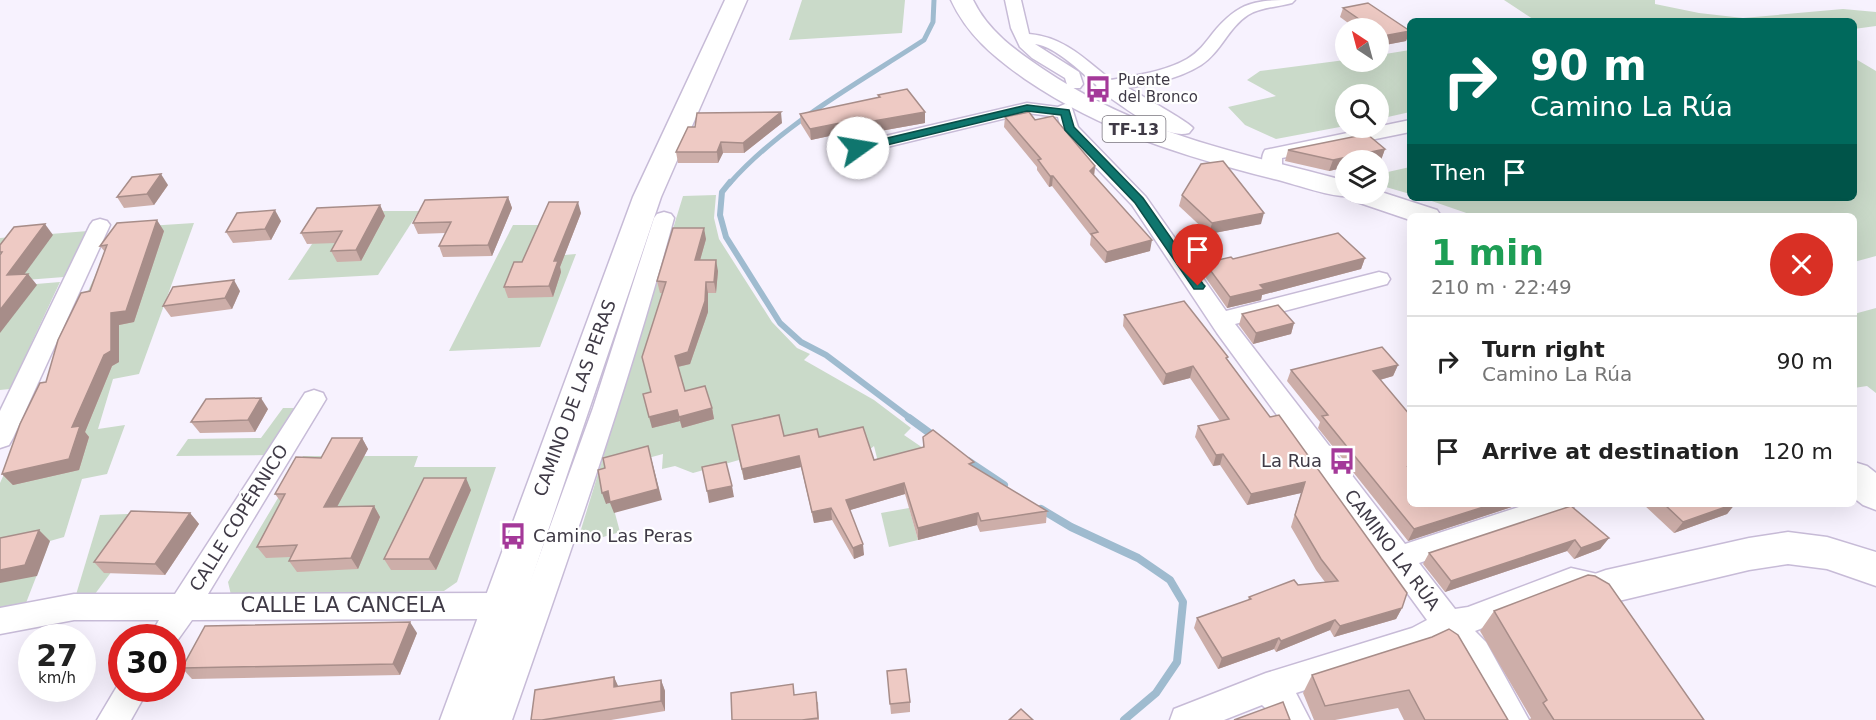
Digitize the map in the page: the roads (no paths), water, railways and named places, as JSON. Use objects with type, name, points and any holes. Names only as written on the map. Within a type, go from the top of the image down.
[{"type":"main road","name":"CAMINO DE LAS PERAS","points":[[462,720],[655,178],[736,0]]},
{"type":"main road","name":"TF-13","points":[[962,0],[975,23],[1005,54],[1066,95],[1095,111],[1146,134],[1201,151],[1335,186]]},
{"type":"main road","points":[[1108,86],[1164,121],[1272,168]]},
{"type":"main road","points":[[1389,203],[1418,213]]},
{"type":"main road","points":[[1857,479],[1876,495]]},
{"type":"main road","points":[[1617,601],[1749,554],[1788,548],[1827,553],[1876,569]]},
{"type":"street","points":[[1013,0],[1022,38],[1031,49],[1074,76],[1074,84]]},
{"type":"street","points":[[1022,38],[1045,40],[1062,49],[1108,86],[1155,76],[1185,66],[1205,55],[1236,15],[1251,7],[1287,0]]},
{"type":"street","name":"CAMINO LA RÚA","points":[[858,148],[1027,108],[1065,111],[1069,128],[1139,201],[1220,320],[1397,559],[1448,624],[1420,639],[1266,688],[1186,720]]},
{"type":"street","points":[[1272,168],[1272,154],[1407,127]]},
{"type":"street","points":[[496,720],[573,505],[643,294],[664,218]]},
{"type":"street","points":[[0,438],[11,395],[100,225]]},
{"type":"street","points":[[1220,320],[1379,279]]},
{"type":"street","name":"CALLE COPÉRNICO","points":[[173,624],[314,399]]},
{"type":"street","points":[[1397,559],[1552,507]]},
{"type":"street","points":[[1448,624],[1469,620],[1571,580],[1617,601]]},
{"type":"street","name":"CALLE LA CANCELA","points":[[0,621],[74,607],[502,606]]},
{"type":"street","points":[[1448,624],[1475,652],[1513,720]]},
{"type":"street","points":[[1266,688],[1287,705],[1294,720]]},
{"type":"street","points":[[113,720],[124,702]]},
{"type":"waterway","points":[[729,184],[750,162],[797,123],[924,40],[933,22],[934,0]]},
{"type":"waterway","points":[[730,182],[722,192],[720,215],[726,237],[780,323],[801,342],[826,355],[911,419]]},
{"type":"waterway","points":[[909,418],[935,437]]},
{"type":"waterway","points":[[968,461],[1004,485]]},
{"type":"waterway","points":[[1041,509],[1071,527],[1138,558],[1170,580],[1183,602],[1177,662],[1156,693],[1124,720]]},
{"type":"place","name":"Puente del Bronco","points":[[1098,89]]},
{"type":"place","name":"La Rua","points":[[1342,461]]},
{"type":"place","name":"Camino Las Peras","points":[[513,536]]}]
